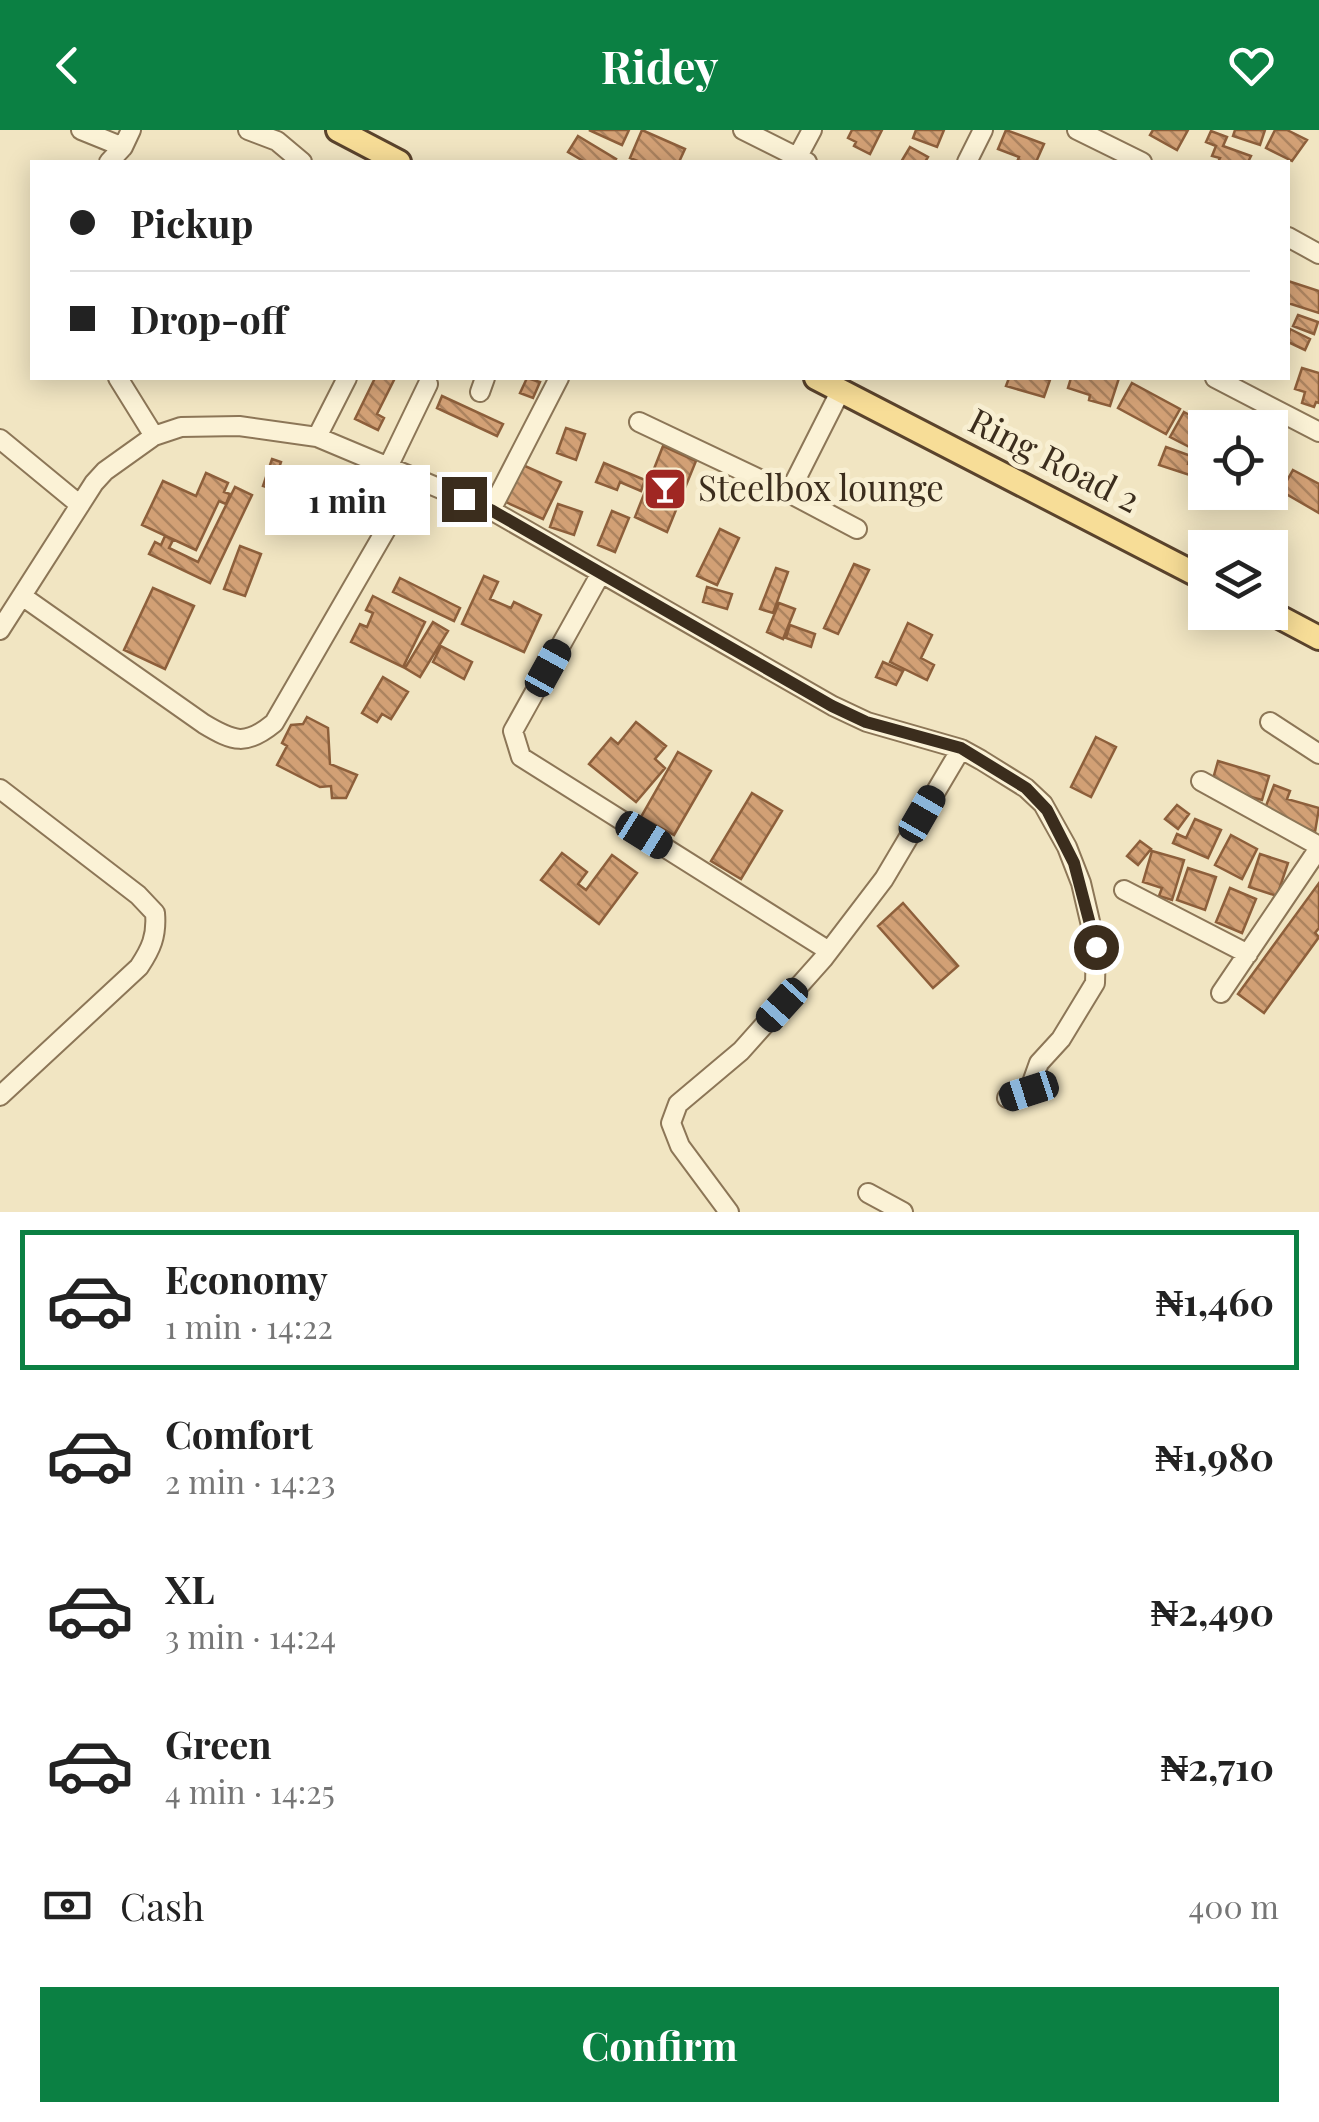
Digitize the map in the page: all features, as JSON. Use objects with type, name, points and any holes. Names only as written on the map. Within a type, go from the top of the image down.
[{"type":"main road","points":[[338,130],[395,160]]},
{"type":"main road","name":"Ring Road 2","points":[[820,380],[1188,570]]},
{"type":"main road","points":[[1288,622],[1319,638]]},
{"type":"street","points":[[81,130],[127,138],[111,160]]},
{"type":"street","points":[[248,130],[276,141],[300,160]]},
{"type":"street","points":[[743,130],[802,160],[812,130]]},
{"type":"street","points":[[968,160],[983,130]]},
{"type":"street","points":[[1077,130],[1138,160]]},
{"type":"street","points":[[1290,238],[1319,254]]},
{"type":"street","points":[[119,380],[154,436]]},
{"type":"street","points":[[318,437],[347,380]]},
{"type":"street","points":[[491,510],[557,380]]},
{"type":"street","points":[[1219,380],[1319,432]]},
{"type":"street","points":[[388,468],[428,384]]},
{"type":"street","points":[[789,493],[841,390]]},
{"type":"street","points":[[639,422],[857,529]]},
{"type":"street","points":[[0,630],[105,472],[154,436],[182,427],[240,426],[318,437],[491,510],[832,706],[866,722],[961,748],[1026,788],[1043,804],[1074,863],[1096,947],[1095,983],[1061,1039],[1039,1063],[1029,1091],[1006,1098]]},
{"type":"street","points":[[0,439],[80,505]]},
{"type":"street","points":[[22,596],[204,724],[226,737],[244,740],[261,734],[274,723],[388,526],[410,477]]},
{"type":"street","points":[[602,574],[513,731],[521,757],[829,951]]},
{"type":"street","points":[[1270,722],[1319,754]]},
{"type":"street","points":[[729,1212],[680,1146],[671,1123],[678,1104],[741,1051],[829,951],[884,879],[961,748]]},
{"type":"street","points":[[1201,781],[1319,847],[1221,992]]},
{"type":"street","points":[[0,790],[138,896],[155,913],[156,930],[139,967],[0,1096]]},
{"type":"street","points":[[1124,890],[1248,954]]},
{"type":"street","points":[[868,1192],[902,1212]]},
{"type":"building","points":[[589,130],[629,130],[622,145]]},
{"type":"building","points":[[642,130],[685,149],[680,160],[630,158]]},
{"type":"building","points":[[852,130],[882,130],[870,154],[848,138]]},
{"type":"building","points":[[916,130],[944,130],[937,147],[913,138]]},
{"type":"building","points":[[1006,130],[1044,144],[1037,160],[1018,160],[1019,157],[998,149]]},
{"type":"building","points":[[1153,130],[1188,130],[1177,150],[1150,135]]},
{"type":"building","points":[[1235,130],[1265,130],[1260,145],[1233,136]]},
{"type":"building","points":[[1275,130],[1287,130],[1307,140],[1292,161],[1266,148]]},
{"type":"building","points":[[1211,131],[1227,137],[1223,146],[1251,156],[1249,160],[1219,160],[1212,156],[1216,146],[1206,142]]},
{"type":"building","points":[[578,136],[616,159],[582,160],[568,152]]},
{"type":"building","points":[[910,147],[928,157],[926,160],[902,160]]},
{"type":"building","points":[[1290,282],[1319,291],[1319,313],[1290,304]]},
{"type":"building","points":[[1298,315],[1318,322],[1314,334],[1293,326]]},
{"type":"building","points":[[1290,329],[1310,339],[1305,350],[1290,343]]},
{"type":"building","points":[[1302,368],[1319,373],[1319,403],[1314,407],[1302,403],[1305,392],[1295,389]]},
{"type":"building","points":[[374,380],[394,380],[377,414],[384,418],[378,430],[355,419]]},
{"type":"building","points":[[526,380],[540,382],[533,398],[520,393]]},
{"type":"building","points":[[1008,380],[1050,380],[1044,397],[1006,386]]},
{"type":"building","points":[[1070,380],[1118,380],[1110,406],[1068,388]]},
{"type":"building","points":[[1132,383],[1180,409],[1166,434],[1118,408]]},
{"type":"building","points":[[442,396],[503,424],[497,436],[437,408]]},
{"type":"building","points":[[1184,412],[1188,414],[1188,446],[1170,437]]},
{"type":"building","points":[[566,428],[585,434],[576,460],[557,453]]},
{"type":"building","name":"Steelbox lounge","points":[[663,446],[696,461],[667,532],[635,517]]},
{"type":"building","points":[[1166,447],[1188,455],[1188,474],[1159,465]]},
{"type":"building","points":[[272,459],[281,462],[272,489],[263,486]]},
{"type":"building","points":[[516,462],[561,482],[543,519],[499,499]]},
{"type":"building","points":[[604,463],[645,480],[641,491],[620,482],[617,490],[596,482]]},
{"type":"building","points":[[1293,470],[1319,484],[1319,513],[1288,495],[1288,479]]},
{"type":"building","points":[[206,473],[228,483],[224,492],[230,494],[226,504],[219,501],[196,550],[142,525],[163,481],[196,496]]},
{"type":"building","points":[[235,487],[252,495],[210,583],[149,554],[155,542],[161,545],[165,536],[173,540],[169,548],[198,562]]},
{"type":"building","points":[[558,504],[582,512],[574,535],[550,527]]},
{"type":"building","points":[[612,511],[629,518],[615,552],[598,545]]},
{"type":"building","points":[[720,529],[739,538],[717,585],[697,576]]},
{"type":"building","points":[[240,546],[261,554],[245,596],[224,589]]},
{"type":"building","points":[[854,564],[869,570],[838,634],[824,628]]},
{"type":"building","points":[[776,568],[788,572],[773,613],[760,609]]},
{"type":"building","points":[[484,576],[498,582],[490,599],[511,608],[514,602],[541,615],[524,652],[462,624]]},
{"type":"building","points":[[400,578],[460,608],[454,621],[393,592]]},
{"type":"building","points":[[707,587],[732,594],[727,609],[703,602]]},
{"type":"building","points":[[153,588],[194,606],[165,669],[124,650]]},
{"type":"building","points":[[373,596],[425,622],[403,667],[351,642],[360,624],[367,627],[373,613],[366,610]]},
{"type":"building","points":[[779,603],[795,609],[783,639],[767,632]]},
{"type":"building","points":[[433,622],[448,631],[420,677],[405,668]]},
{"type":"building","points":[[908,623],[932,635],[921,658],[934,665],[927,680],[890,662]]},
{"type":"building","points":[[790,625],[815,634],[811,647],[786,638]]},
{"type":"building","points":[[441,646],[472,662],[464,679],[433,662]]},
{"type":"building","points":[[883,662],[903,671],[896,685],[876,677]]},
{"type":"building","points":[[383,677],[408,692],[391,719],[382,714],[377,722],[362,713]]},
{"type":"building","points":[[307,717],[328,728],[330,764],[357,775],[346,798],[332,798],[331,786],[320,787],[277,765],[287,746],[282,743],[291,725],[303,724]]},
{"type":"building","points":[[636,722],[666,746],[655,759],[665,768],[636,802],[589,764],[611,738],[618,744]]},
{"type":"building","points":[[1096,737],[1116,747],[1091,797],[1071,787]]},
{"type":"building","points":[[678,752],[711,771],[674,835],[641,817]]},
{"type":"building","points":[[1218,761],[1269,776],[1262,800],[1211,786]]},
{"type":"building","points":[[1274,785],[1290,791],[1287,799],[1319,808],[1315,832],[1264,811]]},
{"type":"building","points":[[752,793],[782,811],[741,879],[711,861]]},
{"type":"building","points":[[1177,805],[1189,814],[1178,829],[1165,819]]},
{"type":"building","points":[[1195,819],[1221,830],[1208,858],[1173,843],[1177,834],[1186,838]]},
{"type":"building","points":[[1231,835],[1257,849],[1242,879],[1215,865]]},
{"type":"building","points":[[1140,841],[1151,849],[1138,865],[1127,856]]},
{"type":"building","points":[[1152,851],[1184,860],[1172,900],[1159,896],[1162,888],[1143,882]]},
{"type":"building","points":[[562,853],[587,872],[578,884],[586,890],[612,855],[637,873],[599,924],[541,880]]},
{"type":"building","points":[[1260,854],[1288,863],[1277,896],[1249,887]]},
{"type":"building","points":[[1188,868],[1216,877],[1205,910],[1177,900]]},
{"type":"building","points":[[1319,883],[1319,928],[1315,933],[1319,937],[1264,1013],[1238,994]]},
{"type":"building","points":[[1230,888],[1256,899],[1242,933],[1216,922]]},
{"type":"building","points":[[903,903],[958,966],[933,988],[878,926]]},
{"type":"place","name":"Steelbox lounge","points":[[665,489]]},
{"type":"route","points":[[464,499],[491,510],[832,706],[866,722],[961,748],[1026,788],[1047,810],[1074,863],[1096,947]]}]
